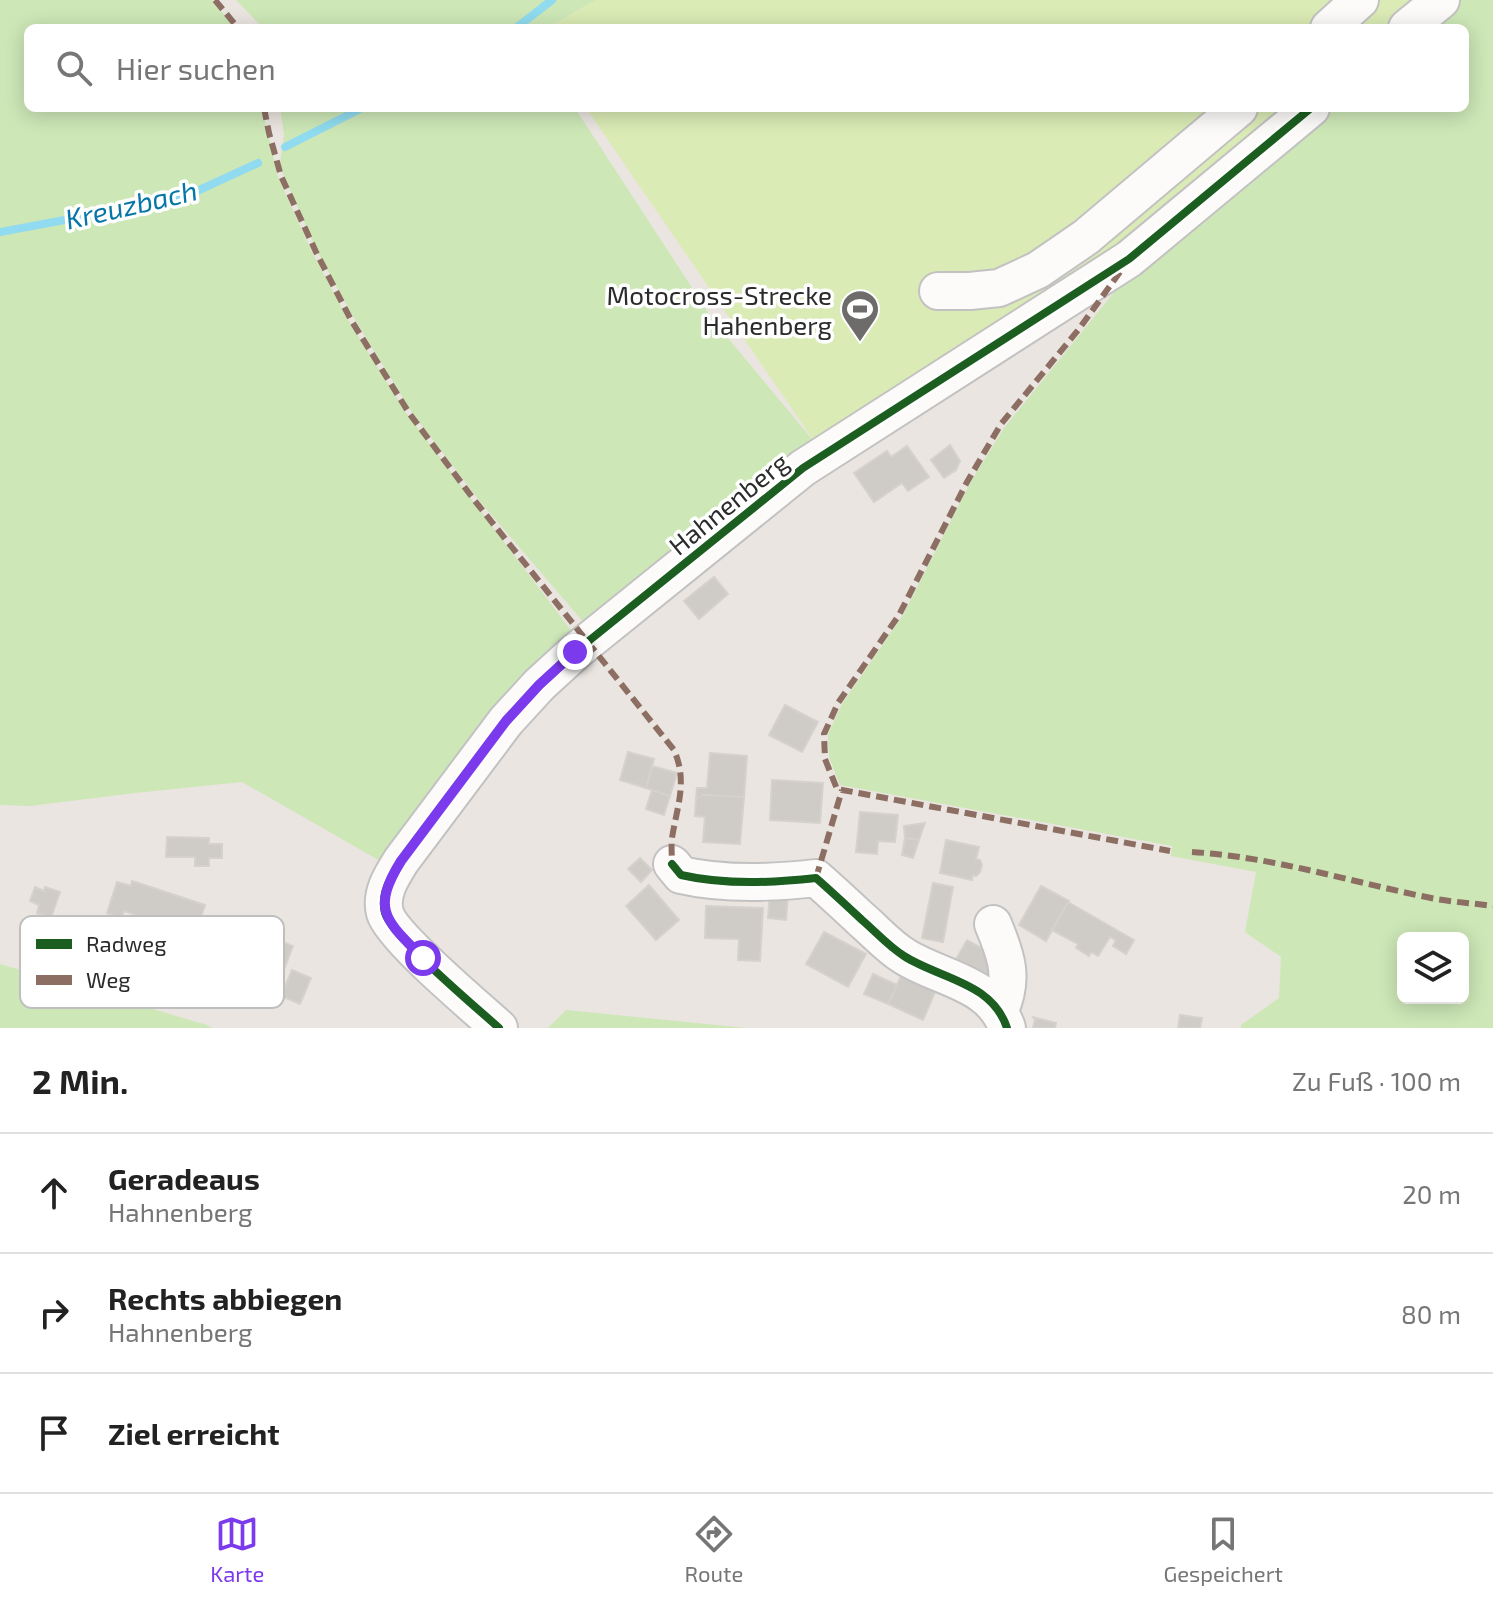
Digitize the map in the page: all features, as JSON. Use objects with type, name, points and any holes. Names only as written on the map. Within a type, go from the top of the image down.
[{"type":"street","points":[[1333,24],[1360,0]]},
{"type":"street","points":[[1412,24],[1441,0]]},
{"type":"street","points":[[938,291],[999,288],[1038,270],[1086,237],[1234,112]]},
{"type":"street","name":"Hahnenberg","points":[[499,1028],[397,932],[385,914],[384,900],[386,886],[401,861],[506,721],[575,652],[803,468],[1129,259],[1306,112]]},
{"type":"street","points":[[672,864],[681,875],[700,879],[755,882],[816,878],[906,958],[976,990],[991,1000],[1003,1020]]},
{"type":"street","points":[[993,924],[1007,960],[1003,1020]]},
{"type":"green space","points":[[0,0],[212,0],[232,24],[24,24],[24,112],[263,112],[278,177],[312,252],[348,320],[407,414],[573,633],[382,862],[242,782],[30,806],[0,805]]},
{"type":"green space","points":[[236,0],[596,0],[554,24],[259,24]]},
{"type":"green space","points":[[596,0],[1417,0],[1388,24],[554,24]]},
{"type":"green space","points":[[1459,0],[1493,0],[1493,1028],[1241,1028],[1279,998],[1281,957],[1245,932],[1256,872],[1171,856],[1172,846],[840,785],[829,757],[828,734],[842,704],[903,615],[969,485],[1004,428],[1137,264],[1325,112],[1469,112],[1469,24],[1430,24]]},
{"type":"green space","points":[[281,112],[578,112],[713,320],[816,444],[585,624],[478,499],[411,411],[317,251],[283,174],[280,163],[284,134]]},
{"type":"green space","name":"Motocross-Strecke Hahenberg","points":[[589,112],[1282,112],[1128,242],[816,444]]},
{"type":"green space","points":[[0,964],[20,970],[20,1008],[149,1008],[212,1028],[0,1028]]},
{"type":"green space","points":[[566,1010],[746,1028],[548,1028]]},
{"type":"building","points":[[950,445],[960,461],[956,470],[944,478],[931,460]]},
{"type":"building","points":[[907,446],[929,477],[908,491],[902,483],[874,502],[854,473],[887,451],[891,457]]},
{"type":"building","points":[[714,577],[728,594],[699,619],[684,601]]},
{"type":"building","points":[[785,705],[818,722],[802,752],[769,735]]},
{"type":"building","points":[[628,752],[654,759],[646,788],[620,780]]},
{"type":"building","points":[[710,753],[747,756],[744,797],[703,795],[696,799],[697,788],[707,788]]},
{"type":"building","points":[[652,766],[677,773],[670,796],[646,788]]},
{"type":"building","points":[[772,780],[823,783],[820,823],[770,820]]},
{"type":"building","points":[[652,790],[670,796],[664,815],[646,809]]},
{"type":"building","points":[[703,795],[744,797],[740,844],[703,842],[705,817],[695,816],[696,799]]},
{"type":"building","points":[[860,812],[898,815],[895,842],[878,841],[877,854],[856,852]]},
{"type":"building","points":[[925,823],[919,840],[905,838],[904,826]]},
{"type":"building","points":[[167,837],[209,838],[209,844],[222,844],[222,858],[209,858],[209,866],[195,866],[195,857],[166,857]]},
{"type":"building","points":[[905,838],[919,840],[913,858],[902,855]]},
{"type":"building","points":[[946,840],[979,847],[976,859],[982,865],[972,880],[940,873]]},
{"type":"building","points":[[640,858],[652,870],[641,882],[628,869]]},
{"type":"building","points":[[132,881],[205,905],[201,916],[139,916],[124,911],[123,916],[116,916],[107,913],[117,882],[131,886]]},
{"type":"building","points":[[933,883],[953,887],[943,942],[922,938]]},
{"type":"building","points":[[649,885],[679,920],[656,940],[626,906]]},
{"type":"building","points":[[1041,886],[1069,901],[1046,941],[1019,925]]},
{"type":"building","points":[[35,887],[60,892],[52,916],[37,913],[39,905],[30,901]]},
{"type":"building","points":[[770,893],[788,895],[786,920],[768,918]]},
{"type":"building","points":[[1068,902],[1134,940],[1126,954],[1113,946],[1116,940],[1110,937],[1098,956],[1091,952],[1089,956],[1076,948],[1078,944],[1052,930]]},
{"type":"building","points":[[706,906],[763,908],[760,961],[738,960],[739,939],[705,938]]},
{"type":"building","points":[[824,932],[866,954],[848,987],[806,964]]},
{"type":"building","points":[[967,940],[999,958],[987,978],[955,961]]},
{"type":"building","points":[[284,943],[293,946],[284,967]]},
{"type":"building","points":[[292,970],[311,978],[300,1004],[284,997]]},
{"type":"building","points":[[873,974],[897,985],[888,1004],[864,994]]},
{"type":"building","points":[[901,976],[935,992],[923,1020],[888,1004]]},
{"type":"building","points":[[1180,1015],[1202,1018],[1200,1028],[1178,1028]]},
{"type":"building","points":[[1032,1017],[1056,1023],[1055,1028],[1033,1028],[1035,1019]]},
{"type":"waterway","name":"Kreuzbach","points":[[521,24],[552,0]]},
{"type":"waterway","name":"Kreuzbach","points":[[285,147],[354,112]]},
{"type":"waterway","name":"Kreuzbach","points":[[0,232],[182,198],[258,163]]},
{"type":"marked path","points":[[215,0],[235,24]]},
{"type":"marked path","points":[[265,112],[281,176],[316,252],[351,320],[409,413],[475,501],[674,750],[681,783],[672,838],[672,864]]},
{"type":"marked path","points":[[1120,272],[1079,329],[1001,424],[967,482],[899,615],[838,703],[824,734],[825,759],[837,789],[1170,851]]},
{"type":"marked path","points":[[816,878],[842,790]]},
{"type":"marked path","points":[[1192,852],[1253,859],[1431,898],[1493,906]]},
{"type":"cycle path","points":[[499,1028],[403,938],[385,913],[384,899],[390,879],[401,861],[506,721],[575,652],[803,468],[1129,259],[1306,112]]},
{"type":"cycle path","points":[[672,864],[681,875],[731,882],[816,878],[898,952],[963,983],[990,1001],[1007,1028]]},
{"type":"place","name":"Motocross-Strecke Hahenberg","points":[[860,343]]},
{"type":"route","points":[[423,958],[397,932],[385,914],[386,886],[401,861],[506,721],[575,652]]}]
